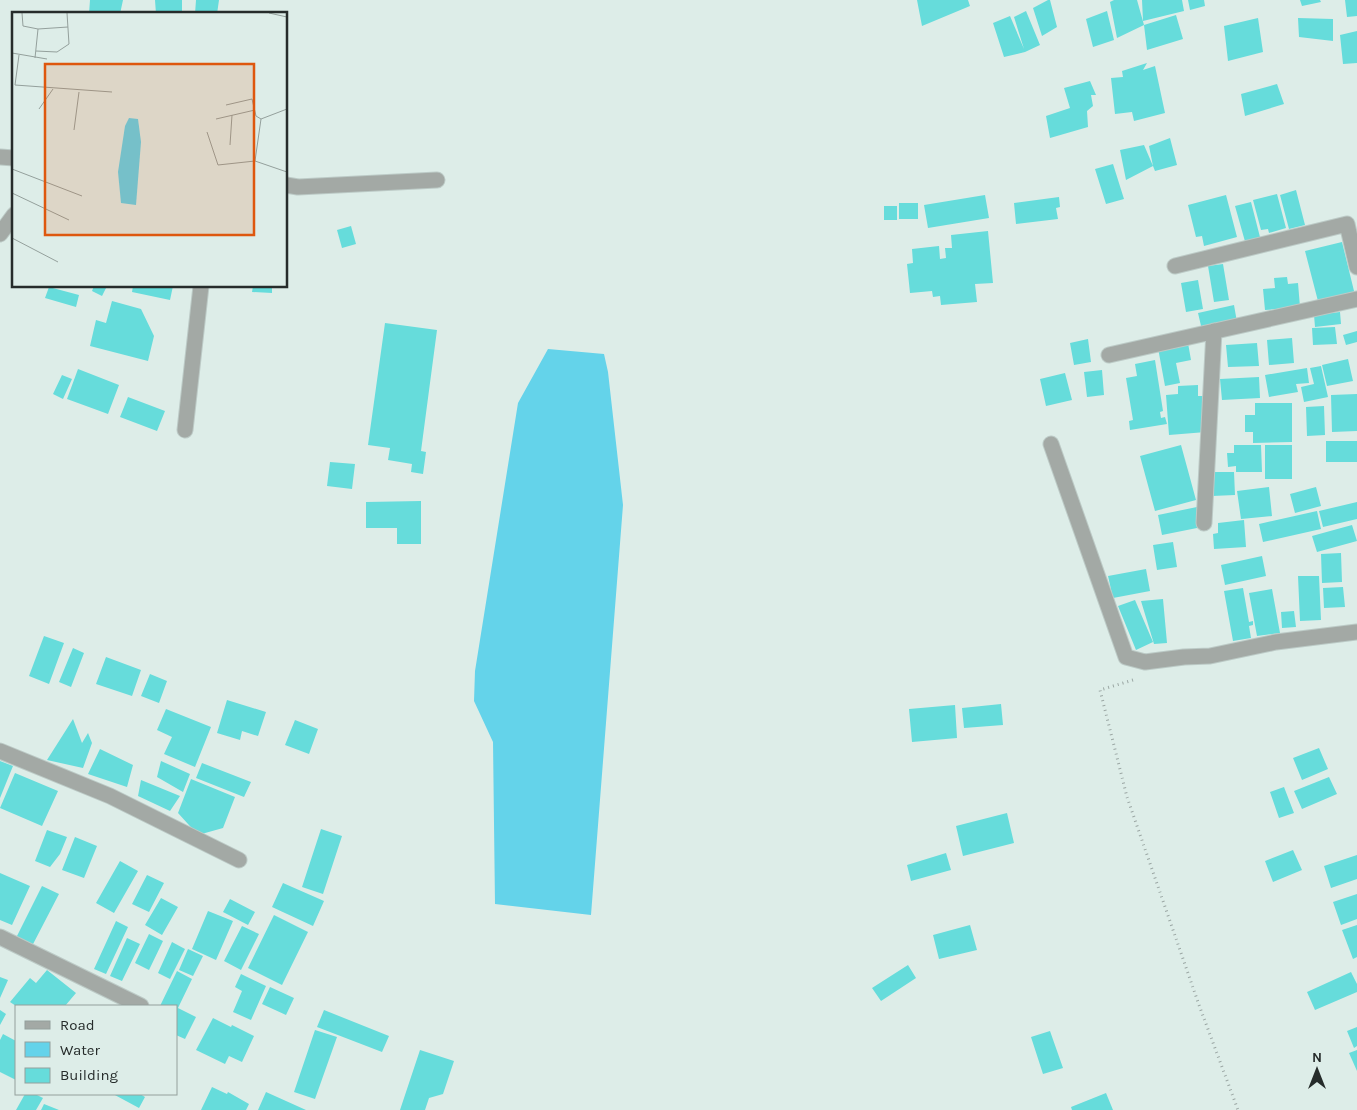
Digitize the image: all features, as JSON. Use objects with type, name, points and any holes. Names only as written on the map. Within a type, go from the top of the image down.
[{"type":"street","points":[[288,186],[436,180]]},
{"type":"street","points":[[0,234],[12,218]]},
{"type":"street","points":[[1175,266],[1347,224],[1357,267]]},
{"type":"street","points":[[185,430],[201,288]]},
{"type":"street","points":[[1109,355],[1357,299]]},
{"type":"street","points":[[1204,523],[1214,331]]},
{"type":"street","points":[[1051,444],[1126,658],[1145,662],[1210,656],[1276,642],[1357,632]]},
{"type":"street","points":[[0,751],[110,796],[239,860]]},
{"type":"street","points":[[0,937],[139,1005]]},
{"type":"path","points":[[1136,679],[1100,690],[1127,797],[1199,1005],[1238,1110]]},
{"type":"water","points":[[548,349],[604,354],[608,372],[623,505],[591,915],[495,904],[493,742],[474,701],[475,671],[518,403]]},
{"type":"building","points":[[90,0],[123,0],[120,12],[89,12]]},
{"type":"building","points":[[155,0],[182,0],[182,12],[156,12]]},
{"type":"building","points":[[196,0],[219,0],[217,12],[195,12]]},
{"type":"building","points":[[917,0],[968,0],[970,6],[922,26]]},
{"type":"building","points":[[1050,0],[1057,27],[1042,36],[1033,8]]},
{"type":"building","points":[[1114,0],[1137,0],[1144,25],[1117,38],[1110,2]]},
{"type":"building","points":[[1142,0],[1182,0],[1184,11],[1143,21]]},
{"type":"building","points":[[1188,0],[1204,0],[1205,6],[1190,10]]},
{"type":"building","points":[[1300,0],[1320,0],[1321,2],[1302,6]]},
{"type":"building","points":[[1345,0],[1357,0],[1357,16],[1347,17]]},
{"type":"building","points":[[1026,11],[1040,45],[1025,52],[1004,57],[993,23],[1010,16],[1024,49],[1014,17]]},
{"type":"building","points":[[1107,11],[1114,40],[1093,47],[1086,19]]},
{"type":"building","points":[[1176,15],[1183,39],[1147,50],[1144,25]]},
{"type":"building","points":[[1258,18],[1263,52],[1228,61],[1224,26]]},
{"type":"building","points":[[1298,18],[1333,19],[1333,41],[1299,37]]},
{"type":"building","points":[[1357,31],[1357,63],[1343,64],[1340,35]]},
{"type":"building","points":[[1147,63],[1143,70],[1155,66],[1165,113],[1134,121],[1132,112],[1115,114],[1111,78],[1123,77],[1122,71]]},
{"type":"building","points":[[1090,81],[1096,95],[1091,95],[1093,106],[1087,111],[1088,127],[1050,138],[1046,116],[1070,108],[1064,88]]},
{"type":"building","points":[[1277,84],[1284,104],[1245,116],[1241,94]]},
{"type":"building","points":[[1170,138],[1177,165],[1155,171],[1149,146]]},
{"type":"building","points":[[1144,145],[1153,166],[1126,180],[1120,150]]},
{"type":"building","points":[[1113,164],[1124,199],[1106,204],[1095,169]]},
{"type":"building","points":[[1296,190],[1305,225],[1289,229],[1280,195]]},
{"type":"building","points":[[1277,194],[1286,228],[1269,233],[1268,229],[1261,230],[1253,200]]},
{"type":"building","points":[[985,195],[989,218],[928,228],[924,205]]},
{"type":"building","points":[[1226,195],[1237,237],[1204,246],[1202,236],[1196,237],[1188,205]]},
{"type":"building","points":[[1059,197],[1060,207],[1056,208],[1058,219],[1016,224],[1014,203]]},
{"type":"building","points":[[1251,202],[1261,241],[1246,245],[1235,206]]},
{"type":"building","points":[[899,203],[918,203],[918,219],[899,219]]},
{"type":"building","points":[[884,206],[897,206],[897,220],[884,220]]},
{"type":"building","points":[[351,226],[356,244],[342,248],[337,230]]},
{"type":"building","points":[[988,231],[993,283],[975,284],[977,302],[941,305],[940,296],[933,297],[932,291],[910,293],[907,264],[913,263],[912,249],[939,246],[940,259],[946,258],[945,248],[952,248],[951,235]]},
{"type":"building","points":[[1342,242],[1355,295],[1319,305],[1305,251]]},
{"type":"building","points":[[1223,264],[1229,300],[1214,302],[1208,266]]},
{"type":"building","points":[[1287,277],[1288,284],[1298,283],[1300,307],[1265,310],[1263,289],[1275,288],[1274,278]]},
{"type":"building","points":[[1198,280],[1203,309],[1186,312],[1181,283]]},
{"type":"building","points":[[49,288],[79,295],[76,307],[45,298]]},
{"type":"building","points":[[93,288],[106,288],[102,296],[92,291]]},
{"type":"building","points":[[133,288],[173,288],[170,300],[132,292]]},
{"type":"building","points":[[253,288],[272,288],[272,293],[252,292]]},
{"type":"building","points":[[112,301],[141,309],[154,336],[148,361],[90,346],[96,320],[106,323]]},
{"type":"building","points":[[1234,305],[1237,322],[1202,330],[1198,313]]},
{"type":"building","points":[[1340,312],[1341,324],[1315,327],[1314,315]]},
{"type":"building","points":[[385,323],[437,330],[421,451],[426,452],[423,474],[411,472],[412,464],[388,460],[390,448],[368,445]]},
{"type":"building","points":[[1335,327],[1337,344],[1313,345],[1312,328]]},
{"type":"building","points":[[1357,331],[1357,342],[1346,345],[1343,335]]},
{"type":"building","points":[[1292,338],[1294,363],[1269,365],[1267,340]]},
{"type":"building","points":[[1088,339],[1091,362],[1074,365],[1070,343]]},
{"type":"building","points":[[1188,343],[1191,360],[1176,363],[1180,383],[1165,386],[1158,348]]},
{"type":"building","points":[[1257,343],[1259,366],[1228,367],[1226,345]]},
{"type":"building","points":[[1348,359],[1353,381],[1327,386],[1322,365]]},
{"type":"building","points":[[1155,360],[1163,411],[1160,412],[1161,418],[1165,417],[1167,424],[1130,430],[1129,421],[1133,420],[1126,378],[1137,376],[1135,364]]},
{"type":"building","points":[[1321,366],[1328,397],[1304,402],[1301,387],[1314,384],[1310,368]]},
{"type":"building","points":[[1307,368],[1309,383],[1296,384],[1298,392],[1269,397],[1265,375]]},
{"type":"building","points":[[78,369],[119,385],[108,414],[67,399]]},
{"type":"building","points":[[1102,370],[1104,395],[1087,397],[1084,372]]},
{"type":"building","points":[[1065,373],[1072,400],[1046,406],[1040,379]]},
{"type":"building","points":[[62,375],[72,379],[63,399],[53,394]]},
{"type":"building","points":[[1259,377],[1260,398],[1222,400],[1220,379]]},
{"type":"building","points":[[1198,385],[1198,396],[1204,396],[1206,432],[1169,435],[1166,395],[1178,394],[1178,386]]},
{"type":"building","points":[[1357,394],[1357,431],[1332,432],[1331,395]]},
{"type":"building","points":[[128,397],[165,411],[157,431],[120,417]]},
{"type":"building","points":[[1255,403],[1292,403],[1292,442],[1253,443],[1253,432],[1245,432],[1245,415],[1255,415]]},
{"type":"building","points":[[1324,406],[1325,435],[1307,436],[1306,407]]},
{"type":"building","points":[[1326,441],[1357,441],[1357,462],[1326,462]]},
{"type":"building","points":[[1181,445],[1196,500],[1155,511],[1140,456]]},
{"type":"building","points":[[1234,445],[1261,445],[1262,472],[1236,472],[1236,466],[1228,467],[1227,453],[1234,453]]},
{"type":"building","points":[[1265,445],[1292,445],[1292,479],[1265,479]]},
{"type":"building","points":[[330,462],[355,464],[352,489],[327,486]]},
{"type":"building","points":[[1212,472],[1234,472],[1235,495],[1212,496]]},
{"type":"building","points":[[1269,487],[1272,516],[1241,519],[1237,491]]},
{"type":"building","points":[[1316,487],[1321,506],[1295,513],[1290,494]]},
{"type":"building","points":[[421,501],[421,544],[397,544],[397,528],[366,528],[366,502]]},
{"type":"building","points":[[1357,502],[1357,519],[1323,527],[1319,511]]},
{"type":"building","points":[[1197,507],[1202,527],[1162,535],[1158,515]]},
{"type":"building","points":[[1317,511],[1321,529],[1263,542],[1259,524]]},
{"type":"building","points":[[1244,520],[1246,547],[1214,549],[1213,534],[1218,533],[1218,523]]},
{"type":"building","points":[[1352,525],[1357,541],[1317,552],[1312,536]]},
{"type":"building","points":[[1173,542],[1177,567],[1157,570],[1153,545]]},
{"type":"building","points":[[1341,553],[1342,582],[1322,583],[1321,554]]},
{"type":"building","points":[[1262,556],[1266,576],[1225,585],[1221,565]]},
{"type":"building","points":[[1146,569],[1150,591],[1113,598],[1108,576]]},
{"type":"building","points":[[1298,576],[1319,576],[1321,620],[1300,621]]},
{"type":"building","points":[[1343,587],[1345,607],[1324,608],[1323,588]]},
{"type":"building","points":[[1243,588],[1249,622],[1253,621],[1253,625],[1249,626],[1251,638],[1233,641],[1224,591]]},
{"type":"building","points":[[1272,589],[1280,633],[1257,636],[1249,593]]},
{"type":"building","points":[[1163,599],[1167,643],[1154,644],[1141,601]]},
{"type":"building","points":[[1135,600],[1153,642],[1136,650],[1118,606]]},
{"type":"building","points":[[1294,611],[1296,627],[1282,628],[1281,612]]},
{"type":"building","points":[[44,636],[64,643],[49,684],[29,676]]},
{"type":"building","points":[[73,648],[84,653],[71,687],[59,682]]},
{"type":"building","points":[[106,657],[141,670],[132,696],[96,684]]},
{"type":"building","points":[[150,674],[167,681],[159,703],[141,696]]},
{"type":"building","points":[[227,700],[266,712],[258,736],[242,731],[240,740],[217,733]]},
{"type":"building","points":[[1001,704],[1003,725],[964,728],[962,708]]},
{"type":"building","points":[[955,705],[957,738],[912,742],[909,709]]},
{"type":"building","points":[[166,709],[211,727],[195,767],[164,754],[172,737],[157,730]]},
{"type":"building","points":[[73,719],[82,743],[88,733],[92,743],[83,768],[47,760]]},
{"type":"building","points":[[295,720],[318,729],[309,754],[285,745]]},
{"type":"building","points":[[1319,748],[1328,769],[1302,780],[1293,758]]},
{"type":"building","points":[[100,749],[133,765],[127,787],[88,774]]},
{"type":"building","points":[[0,761],[13,766],[0,798]]},
{"type":"building","points":[[161,761],[190,774],[183,792],[157,777]]},
{"type":"building","points":[[202,763],[251,782],[244,797],[196,778]]},
{"type":"building","points":[[15,773],[58,791],[42,826],[0,808]]},
{"type":"building","points":[[1329,777],[1337,794],[1302,809],[1294,791]]},
{"type":"building","points":[[191,779],[235,797],[223,828],[198,835],[178,813]]},
{"type":"building","points":[[141,780],[180,796],[170,811],[138,796]]},
{"type":"building","points":[[1284,787],[1294,813],[1279,818],[1270,792]]},
{"type":"building","points":[[1007,813],[1014,843],[963,856],[956,826]]},
{"type":"building","points":[[321,829],[342,836],[323,894],[302,887]]},
{"type":"building","points":[[47,830],[67,837],[60,854],[50,867],[35,861]]},
{"type":"building","points":[[75,837],[97,846],[84,878],[62,870]]},
{"type":"building","points":[[1293,850],[1302,870],[1273,882],[1265,861]]},
{"type":"building","points":[[946,853],[951,870],[911,881],[907,865]]},
{"type":"building","points":[[1357,855],[1357,879],[1331,888],[1324,866]]},
{"type":"building","points":[[120,861],[138,871],[114,913],[96,903]]},
{"type":"building","points":[[0,873],[30,886],[12,925],[0,920]]},
{"type":"building","points":[[147,875],[164,883],[149,912],[132,904]]},
{"type":"building","points":[[283,883],[324,901],[313,926],[272,907]]},
{"type":"building","points":[[42,886],[59,894],[31,948],[15,940]]},
{"type":"building","points":[[1357,894],[1357,919],[1341,925],[1333,902]]},
{"type":"building","points":[[161,898],[178,907],[162,935],[145,925]]},
{"type":"building","points":[[230,899],[255,912],[248,925],[223,912]]},
{"type":"building","points":[[208,911],[233,921],[216,960],[192,949]]},
{"type":"building","points":[[274,915],[308,932],[282,985],[248,968]]},
{"type":"building","points":[[116,921],[128,927],[106,974],[94,969]]},
{"type":"building","points":[[970,925],[977,950],[939,959],[933,935]]},
{"type":"building","points":[[1357,925],[1357,957],[1353,959],[1342,930]]},
{"type":"building","points":[[242,926],[259,934],[241,970],[224,961]]},
{"type":"building","points":[[149,934],[163,941],[149,970],[135,963]]},
{"type":"building","points":[[127,938],[140,944],[122,981],[110,976]]},
{"type":"building","points":[[172,942],[185,949],[170,979],[158,973]]},
{"type":"building","points":[[188,949],[203,956],[193,976],[179,970]]},
{"type":"building","points":[[908,965],[916,978],[881,1001],[872,988]]},
{"type":"building","points":[[47,970],[76,993],[66,1005],[15,1005],[10,1002],[30,978],[36,983]]},
{"type":"building","points":[[177,971],[192,979],[178,1008],[178,1005],[160,1005]]},
{"type":"building","points":[[1351,972],[1357,984],[1357,992],[1315,1010],[1307,992]]},
{"type":"building","points":[[241,974],[266,986],[251,1020],[233,1012],[242,991],[235,987]]},
{"type":"building","points":[[0,977],[8,980],[0,998]]},
{"type":"building","points":[[270,987],[294,998],[286,1015],[262,1004]]},
{"type":"building","points":[[178,1008],[196,1017],[185,1039],[178,1036]]},
{"type":"building","points":[[0,1010],[6,1014],[0,1025]]},
{"type":"building","points":[[324,1010],[389,1036],[382,1052],[317,1027]]},
{"type":"building","points":[[213,1018],[254,1036],[242,1062],[229,1056],[225,1064],[196,1050]]},
{"type":"building","points":[[1357,1027],[1357,1046],[1354,1048],[1347,1031]]},
{"type":"building","points":[[315,1030],[337,1037],[315,1099],[294,1092]]},
{"type":"building","points":[[1050,1031],[1063,1068],[1043,1074],[1031,1037]]},
{"type":"building","points":[[3,1034],[15,1040],[15,1080],[0,1072],[0,1040]]},
{"type":"building","points":[[420,1050],[454,1061],[443,1094],[429,1098],[425,1110],[400,1110]]},
{"type":"building","points":[[1357,1050],[1357,1071],[1349,1053]]},
{"type":"building","points":[[212,1087],[227,1094],[228,1092],[249,1104],[246,1110],[201,1110]]},
{"type":"building","points":[[266,1092],[306,1110],[258,1110]]},
{"type":"building","points":[[1106,1093],[1113,1110],[1072,1110],[1071,1107]]},
{"type":"building","points":[[24,1095],[37,1095],[43,1098],[36,1110],[16,1110]]},
{"type":"building","points":[[115,1095],[142,1095],[145,1097],[139,1108]]},
{"type":"building","points":[[44,1104],[59,1110],[41,1110]]}]
